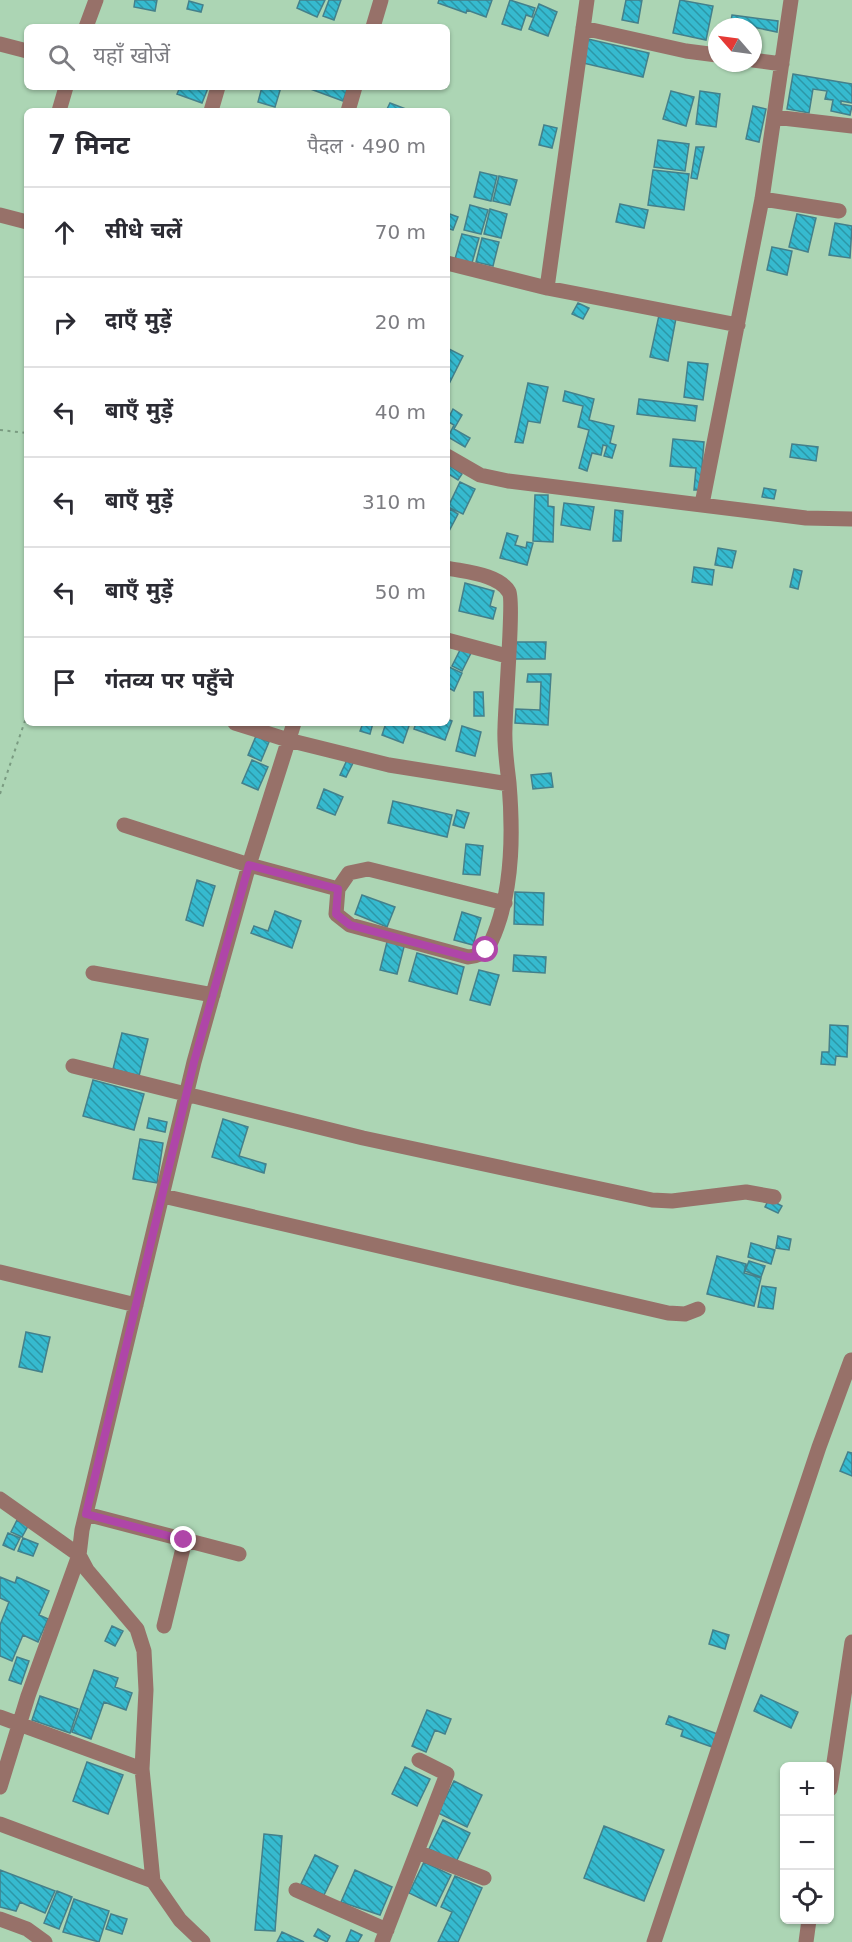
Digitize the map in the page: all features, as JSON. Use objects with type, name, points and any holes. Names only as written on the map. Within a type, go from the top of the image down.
[{"type":"street","points":[[87,24],[96,0]]},
{"type":"street","points":[[374,24],[381,0]]},
{"type":"street","points":[[547,288],[587,0]]},
{"type":"street","points":[[702,504],[762,199],[791,0]]},
{"type":"street","points":[[583,28],[708,54]]},
{"type":"street","points":[[0,44],[24,50]]},
{"type":"street","points":[[762,61],[782,63]]},
{"type":"street","points":[[60,108],[65,90]]},
{"type":"street","points":[[212,108],[217,90]]},
{"type":"street","points":[[349,108],[354,90]]},
{"type":"street","points":[[774,117],[852,126]]},
{"type":"street","points":[[762,199],[839,211]]},
{"type":"street","points":[[0,215],[24,221]]},
{"type":"street","points":[[450,264],[547,288],[738,325]]},
{"type":"street","points":[[450,458],[480,475],[508,481],[806,518],[852,519]]},
{"type":"street","points":[[450,569],[492,579],[503,584],[510,593],[512,607],[507,656],[504,732],[509,784],[510,848],[506,903],[492,942],[479,956],[468,957],[350,925],[336,914],[338,889],[349,873],[368,869],[506,903]]},
{"type":"street","points":[[450,641],[507,656]]},
{"type":"street","points":[[244,726],[288,740],[389,765],[509,784]]},
{"type":"street","points":[[0,1787],[79,1555],[86,1514],[136,1305],[213,995],[249,865],[293,726]]},
{"type":"street","points":[[124,825],[249,865],[338,889]]},
{"type":"street","points":[[93,973],[213,995]]},
{"type":"street","points":[[73,1066],[363,1138],[652,1200],[672,1201],[746,1192],[774,1197]]},
{"type":"street","points":[[163,1196],[668,1313],[685,1314],[698,1309]]},
{"type":"street","points":[[0,1272],[136,1305]]},
{"type":"street","points":[[654,1942],[819,1447],[851,1360]]},
{"type":"street","points":[[0,1499],[79,1555],[87,1570],[137,1629],[144,1651],[146,1690],[142,1769],[153,1881],[180,1920],[203,1942]]},
{"type":"street","points":[[86,1514],[239,1554]]},
{"type":"street","points":[[164,1626],[184,1540]]},
{"type":"street","points":[[834,1762],[852,1642]]},
{"type":"street","points":[[0,1717],[142,1769]]},
{"type":"street","points":[[296,1890],[385,1936],[447,1774],[419,1760]]},
{"type":"street","points":[[0,1824],[153,1881]]},
{"type":"street","points":[[417,1852],[484,1878]]},
{"type":"street","points":[[0,1919],[27,1929],[45,1942]]},
{"type":"street","points":[[806,1942],[809,1924]]},
{"type":"path","points":[[0,430],[24,433]]},
{"type":"path","points":[[0,794],[24,724]]},
{"type":"building","points":[[135,0],[157,0],[155,11],[134,7]]},
{"type":"building","points":[[300,0],[325,0],[317,17],[297,8]]},
{"type":"building","points":[[329,0],[341,0],[334,20],[323,16]]},
{"type":"building","points":[[439,0],[492,0],[486,17],[438,3]]},
{"type":"building","points":[[510,0],[535,8],[532,17],[526,15],[521,30],[502,24]]},
{"type":"building","points":[[626,0],[642,0],[638,23],[622,20]]},
{"type":"building","points":[[680,0],[713,6],[711,18],[708,18],[706,40],[673,33]]},
{"type":"building","points":[[189,1],[203,5],[201,12],[187,9]]},
{"type":"building","points":[[539,4],[557,12],[548,36],[529,29]]},
{"type":"building","points":[[732,15],[755,18],[732,18]]},
{"type":"building","points":[[762,19],[778,21],[777,32],[762,29]]},
{"type":"building","points":[[588,39],[649,53],[643,77],[583,63]]},
{"type":"building","points":[[793,74],[852,84],[852,103],[841,101],[841,104],[852,106],[850,115],[831,111],[833,100],[825,99],[827,91],[813,89],[809,113],[787,109]]},
{"type":"building","points":[[179,90],[207,90],[202,103],[177,94]]},
{"type":"building","points":[[261,90],[280,90],[275,107],[258,102]]},
{"type":"building","points":[[313,90],[347,90],[343,101]]},
{"type":"building","points":[[671,91],[694,97],[686,126],[663,119]]},
{"type":"building","points":[[700,91],[720,94],[716,127],[696,124]]},
{"type":"building","points":[[390,103],[403,108],[388,108]]},
{"type":"building","points":[[753,106],[766,109],[759,142],[746,139]]},
{"type":"building","points":[[544,125],[557,128],[552,148],[539,145]]},
{"type":"building","points":[[658,140],[689,144],[685,171],[654,167]]},
{"type":"building","points":[[696,147],[704,147],[697,179],[691,178]]},
{"type":"building","points":[[653,170],[689,174],[684,210],[648,205]]},
{"type":"building","points":[[480,172],[497,176],[491,201],[474,197]]},
{"type":"building","points":[[499,176],[517,180],[510,205],[493,201]]},
{"type":"building","points":[[620,204],[648,210],[644,228],[616,222]]},
{"type":"building","points":[[470,205],[488,210],[481,234],[464,230]]},
{"type":"building","points":[[490,209],[507,214],[501,238],[484,234]]},
{"type":"building","points":[[450,214],[458,217],[453,230],[450,229]]},
{"type":"building","points":[[797,214],[816,218],[808,252],[789,247]]},
{"type":"building","points":[[835,223],[852,226],[850,258],[829,255]]},
{"type":"building","points":[[462,234],[479,238],[472,263],[455,259]]},
{"type":"building","points":[[482,238],[499,242],[493,266],[476,262]]},
{"type":"building","points":[[772,247],[792,251],[787,275],[767,270]]},
{"type":"building","points":[[578,303],[589,308],[583,319],[572,314]]},
{"type":"building","points":[[659,315],[676,318],[668,361],[650,357]]},
{"type":"building","points":[[450,350],[463,356],[450,382]]},
{"type":"building","points":[[688,362],[708,364],[703,400],[684,397]]},
{"type":"building","points":[[528,383],[548,387],[540,423],[528,421],[523,443],[515,442]]},
{"type":"building","points":[[565,391],[594,399],[589,420],[614,426],[610,443],[616,445],[612,458],[604,456],[607,446],[603,445],[601,455],[592,453],[587,471],[579,468],[589,430],[578,427],[583,406],[563,401]]},
{"type":"building","points":[[639,399],[697,406],[695,421],[637,414]]},
{"type":"building","points":[[453,409],[462,415],[454,429],[470,438],[465,447],[450,438],[454,425],[450,423]]},
{"type":"building","points":[[673,439],[704,442],[700,490],[694,490],[696,468],[670,466]]},
{"type":"building","points":[[792,444],[818,447],[816,461],[790,457]]},
{"type":"building","points":[[450,466],[462,474],[458,480],[450,475]]},
{"type":"building","points":[[460,482],[475,489],[463,514],[450,508],[450,503]]},
{"type":"building","points":[[764,488],[776,490],[774,499],[762,497]]},
{"type":"building","points":[[535,495],[548,495],[548,506],[554,507],[553,542],[533,541]]},
{"type":"building","points":[[564,503],[594,507],[590,530],[561,525]]},
{"type":"building","points":[[450,509],[458,514],[450,529]]},
{"type":"building","points":[[615,510],[623,511],[621,541],[613,541]]},
{"type":"building","points":[[507,533],[518,536],[515,545],[526,548],[527,542],[533,543],[527,565],[500,558]]},
{"type":"building","points":[[718,548],[736,551],[732,568],[715,565]]},
{"type":"building","points":[[694,567],[714,570],[712,585],[692,582]]},
{"type":"building","points":[[794,569],[802,571],[798,589],[790,587]]},
{"type":"building","points":[[465,583],[494,591],[490,606],[496,608],[493,619],[459,611]]},
{"type":"building","points":[[514,642],[546,642],[545,659],[513,659]]},
{"type":"building","points":[[461,648],[471,653],[462,671],[452,666]]},
{"type":"building","points":[[450,667],[462,673],[454,691],[450,689]]},
{"type":"building","points":[[528,674],[551,674],[548,725],[515,723],[516,709],[540,710],[541,682],[527,682]]},
{"type":"building","points":[[474,692],[483,692],[484,716],[474,716]]},
{"type":"building","points":[[450,720],[452,721],[445,740],[414,729],[415,726],[450,726]]},
{"type":"building","points":[[362,726],[372,726],[370,734],[360,731]]},
{"type":"building","points":[[385,726],[409,726],[403,743],[382,735]]},
{"type":"building","points":[[462,726],[481,732],[475,756],[456,751]]},
{"type":"building","points":[[256,736],[269,742],[261,761],[248,755]]},
{"type":"building","points":[[252,760],[268,767],[258,790],[242,783]]},
{"type":"building","points":[[347,760],[353,763],[346,777],[340,775]]},
{"type":"building","points":[[551,773],[553,787],[533,789],[531,775]]},
{"type":"building","points":[[324,789],[343,797],[335,815],[317,808]]},
{"type":"building","points":[[393,801],[452,815],[447,837],[388,823]]},
{"type":"building","points":[[457,810],[469,813],[464,828],[453,825]]},
{"type":"building","points":[[466,844],[483,846],[480,875],[463,874]]},
{"type":"building","points":[[197,880],[215,886],[203,926],[186,920]]},
{"type":"building","points":[[515,892],[544,893],[543,925],[514,924]]},
{"type":"building","points":[[362,895],[395,907],[387,927],[355,914]]},
{"type":"building","points":[[275,911],[301,921],[292,948],[251,933],[254,926],[268,931]]},
{"type":"building","points":[[462,912],[481,918],[473,945],[454,940]]},
{"type":"building","points":[[388,938],[405,943],[397,974],[380,970]]},
{"type":"building","points":[[417,953],[464,967],[457,994],[409,981]]},
{"type":"building","points":[[514,955],[546,957],[545,973],[513,971]]},
{"type":"building","points":[[479,970],[499,975],[490,1005],[470,1000]]},
{"type":"building","points":[[830,1025],[848,1026],[847,1057],[836,1056],[835,1065],[821,1064],[822,1052],[829,1052]]},
{"type":"building","points":[[122,1033],[148,1039],[139,1076],[113,1069]]},
{"type":"building","points":[[93,1080],[144,1094],[134,1130],[83,1116]]},
{"type":"building","points":[[149,1118],[167,1122],[165,1132],[147,1128]]},
{"type":"building","points":[[223,1119],[248,1127],[239,1156],[266,1164],[264,1173],[212,1157]]},
{"type":"building","points":[[140,1139],[163,1143],[157,1183],[133,1179]]},
{"type":"building","points":[[769,1199],[782,1206],[778,1213],[765,1207]]},
{"type":"building","points":[[778,1236],[791,1239],[789,1250],[776,1248]]},
{"type":"building","points":[[751,1243],[775,1250],[771,1264],[748,1257]]},
{"type":"building","points":[[717,1256],[746,1264],[744,1273],[761,1278],[754,1306],[707,1294]]},
{"type":"building","points":[[749,1261],[765,1266],[761,1277],[745,1271]]},
{"type":"building","points":[[762,1286],[776,1288],[773,1309],[758,1307]]},
{"type":"building","points":[[26,1332],[50,1337],[42,1372],[19,1367]]},
{"type":"building","points":[[848,1452],[852,1453],[852,1476],[840,1471]]},
{"type":"building","points":[[17,1520],[28,1526],[22,1537],[11,1532]]},
{"type":"building","points":[[8,1533],[20,1538],[14,1550],[3,1545]]},
{"type":"building","points":[[23,1538],[38,1544],[33,1556],[18,1551]]},
{"type":"building","points":[[0,1577],[15,1583],[17,1577],[49,1591],[39,1615],[48,1619],[38,1642],[23,1635],[12,1661],[0,1656],[0,1625],[9,1602],[0,1598]]},
{"type":"building","points":[[112,1626],[123,1631],[115,1646],[105,1641]]},
{"type":"building","points":[[713,1630],[729,1635],[725,1649],[709,1644]]},
{"type":"building","points":[[17,1657],[29,1661],[21,1684],[9,1680]]},
{"type":"building","points":[[94,1670],[118,1678],[115,1687],[132,1693],[126,1710],[104,1702],[91,1739],[72,1732]]},
{"type":"building","points":[[761,1695],[798,1712],[791,1728],[754,1711]]},
{"type":"building","points":[[40,1696],[78,1709],[70,1733],[32,1720]]},
{"type":"building","points":[[427,1710],[451,1719],[445,1734],[435,1730],[426,1752],[412,1746]]},
{"type":"building","points":[[669,1716],[720,1735],[715,1748],[681,1736],[683,1730],[666,1724]]},
{"type":"building","points":[[87,1762],[123,1775],[108,1814],[73,1801]]},
{"type":"building","points":[[405,1767],[430,1779],[417,1806],[392,1794]]},
{"type":"building","points":[[454,1781],[482,1795],[467,1827],[438,1813]]},
{"type":"building","points":[[443,1820],[470,1833],[456,1862],[429,1849]]},
{"type":"building","points":[[604,1826],[664,1850],[644,1901],[584,1878]]},
{"type":"building","points":[[264,1834],[282,1836],[275,1931],[255,1930]]},
{"type":"building","points":[[315,1855],[338,1866],[324,1895],[301,1884]]},
{"type":"building","points":[[424,1862],[451,1875],[436,1906],[409,1893]]},
{"type":"building","points":[[0,1870],[55,1891],[45,1913],[20,1902],[16,1911],[0,1907]]},
{"type":"building","points":[[355,1870],[392,1887],[380,1915],[341,1902]]},
{"type":"building","points":[[455,1876],[482,1888],[458,1942],[438,1942],[452,1912],[441,1907]]},
{"type":"building","points":[[57,1891],[72,1897],[59,1929],[44,1923]]},
{"type":"building","points":[[74,1899],[109,1911],[99,1942],[63,1932]]},
{"type":"building","points":[[111,1914],[127,1919],[122,1934],[106,1929]]},
{"type":"building","points":[[318,1929],[330,1936],[327,1942],[314,1936]]},
{"type":"building","points":[[351,1930],[362,1935],[358,1942],[346,1942]]},
{"type":"building","points":[[282,1932],[304,1942],[277,1942]]},
{"type":"route","points":[[184,1540],[86,1514],[194,1062],[249,865],[338,889],[336,914],[350,925],[468,957],[479,956],[486,950]]}]
